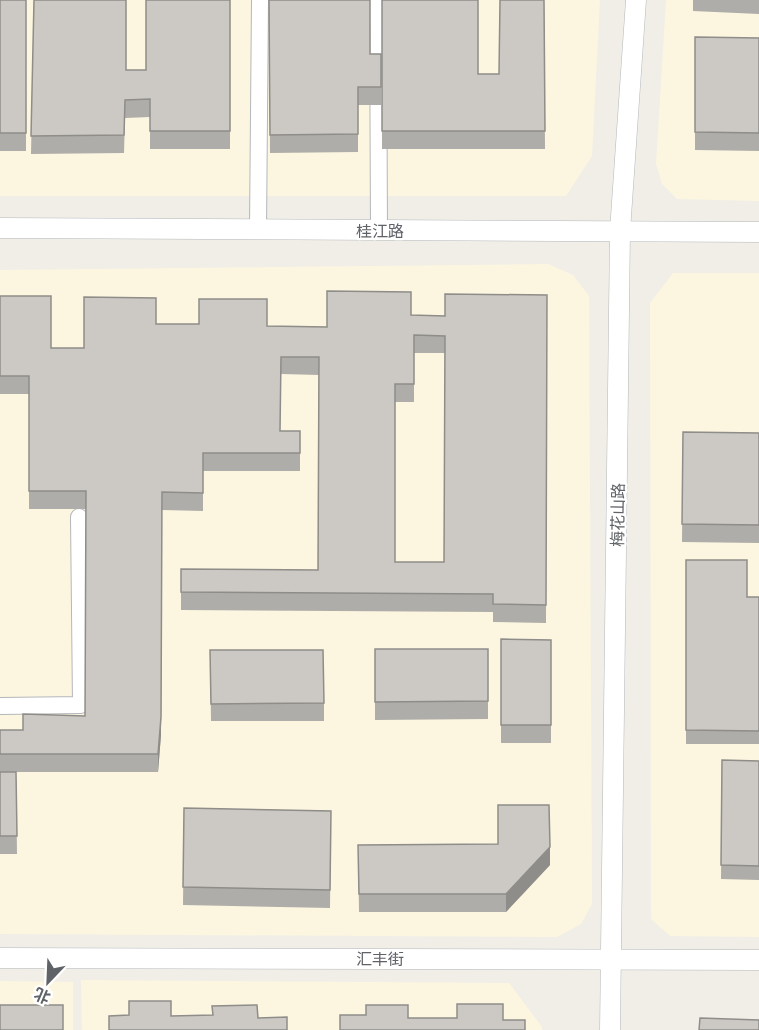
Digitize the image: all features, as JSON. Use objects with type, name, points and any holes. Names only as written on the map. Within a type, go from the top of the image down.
[{"type":"street","points":[[258,229],[260,0]]},
{"type":"street","points":[[378,0],[379,230]]},
{"type":"street","name":"梅花山路","points":[[610,1030],[620,231],[636,0]]},
{"type":"street","name":"桂江路","points":[[0,228],[759,232]]},
{"type":"street","points":[[0,706],[81,705],[79,518]]},
{"type":"street","name":"汇丰街","points":[[0,958],[759,960]]},
{"type":"shaded area","points":[[0,0],[600,0],[592,156],[566,196],[0,196]]},
{"type":"shaded area","points":[[666,0],[759,0],[759,201],[677,199],[662,184],[656,164]]},
{"type":"shaded area","points":[[548,264],[573,275],[589,296],[592,904],[581,924],[557,937],[0,934],[0,270]]},
{"type":"shaded area","points":[[673,273],[759,273],[759,937],[670,936],[651,919],[650,303]]},
{"type":"shaded area","points":[[81,980],[509,983],[542,1030],[82,1030]]},
{"type":"shaded area","points":[[0,981],[73,982],[73,1030],[0,1030]]},
{"type":"building","points":[[0,0],[26,0],[26,133],[0,133]]},
{"type":"building","points":[[34,0],[126,0],[126,70],[146,70],[146,0],[230,0],[230,131],[150,131],[150,99],[125,100],[124,135],[31,136]]},
{"type":"building","points":[[269,0],[370,0],[370,54],[381,54],[381,87],[358,87],[358,134],[270,135]]},
{"type":"building","points":[[382,0],[478,0],[478,74],[499,74],[500,0],[544,0],[545,131],[382,131]]},
{"type":"building","points":[[695,37],[759,38],[759,133],[695,132]]},
{"type":"building","points":[[327,291],[411,292],[411,315],[445,316],[445,294],[547,295],[546,605],[493,604],[493,594],[181,592],[181,569],[318,570],[319,357],[281,357],[280,431],[300,431],[300,453],[203,453],[203,493],[162,492],[161,717],[158,754],[0,754],[0,730],[23,730],[23,714],[85,716],[86,491],[29,491],[29,376],[0,376],[0,296],[51,296],[51,348],[84,348],[84,297],[156,298],[156,324],[199,324],[199,299],[267,299],[267,326],[327,327]],"holes":[[[414,335],[445,336],[444,562],[395,562],[395,384],[414,384]]]},
{"type":"building","points":[[683,432],[759,433],[759,525],[682,524]]},
{"type":"building","points":[[686,560],[747,560],[747,597],[759,597],[759,731],[686,730]]},
{"type":"building","points":[[501,639],[551,640],[551,725],[501,725]]},
{"type":"building","points":[[375,649],[488,649],[488,701],[375,702]]},
{"type":"building","points":[[210,650],[323,650],[324,703],[211,704]]},
{"type":"building","points":[[722,760],[759,761],[759,866],[721,865]]},
{"type":"building","points":[[0,772],[16,772],[17,836],[0,836]]},
{"type":"building","points":[[498,805],[549,805],[550,847],[506,894],[359,894],[358,845],[498,844]]},
{"type":"building","points":[[184,808],[331,811],[330,890],[183,887]]},
{"type":"building","points":[[129,1001],[171,1001],[171,1016],[213,1015],[212,1006],[257,1005],[258,1018],[287,1017],[287,1030],[109,1030],[109,1016],[129,1015]]},
{"type":"building","points":[[457,1004],[503,1004],[503,1020],[525,1020],[525,1030],[340,1030],[340,1015],[366,1015],[366,1005],[408,1005],[408,1018],[457,1018]]},
{"type":"building","points":[[0,1005],[63,1005],[63,1030],[0,1030]]},
{"type":"building","points":[[700,1018],[759,1020],[759,1030],[699,1030]]}]
